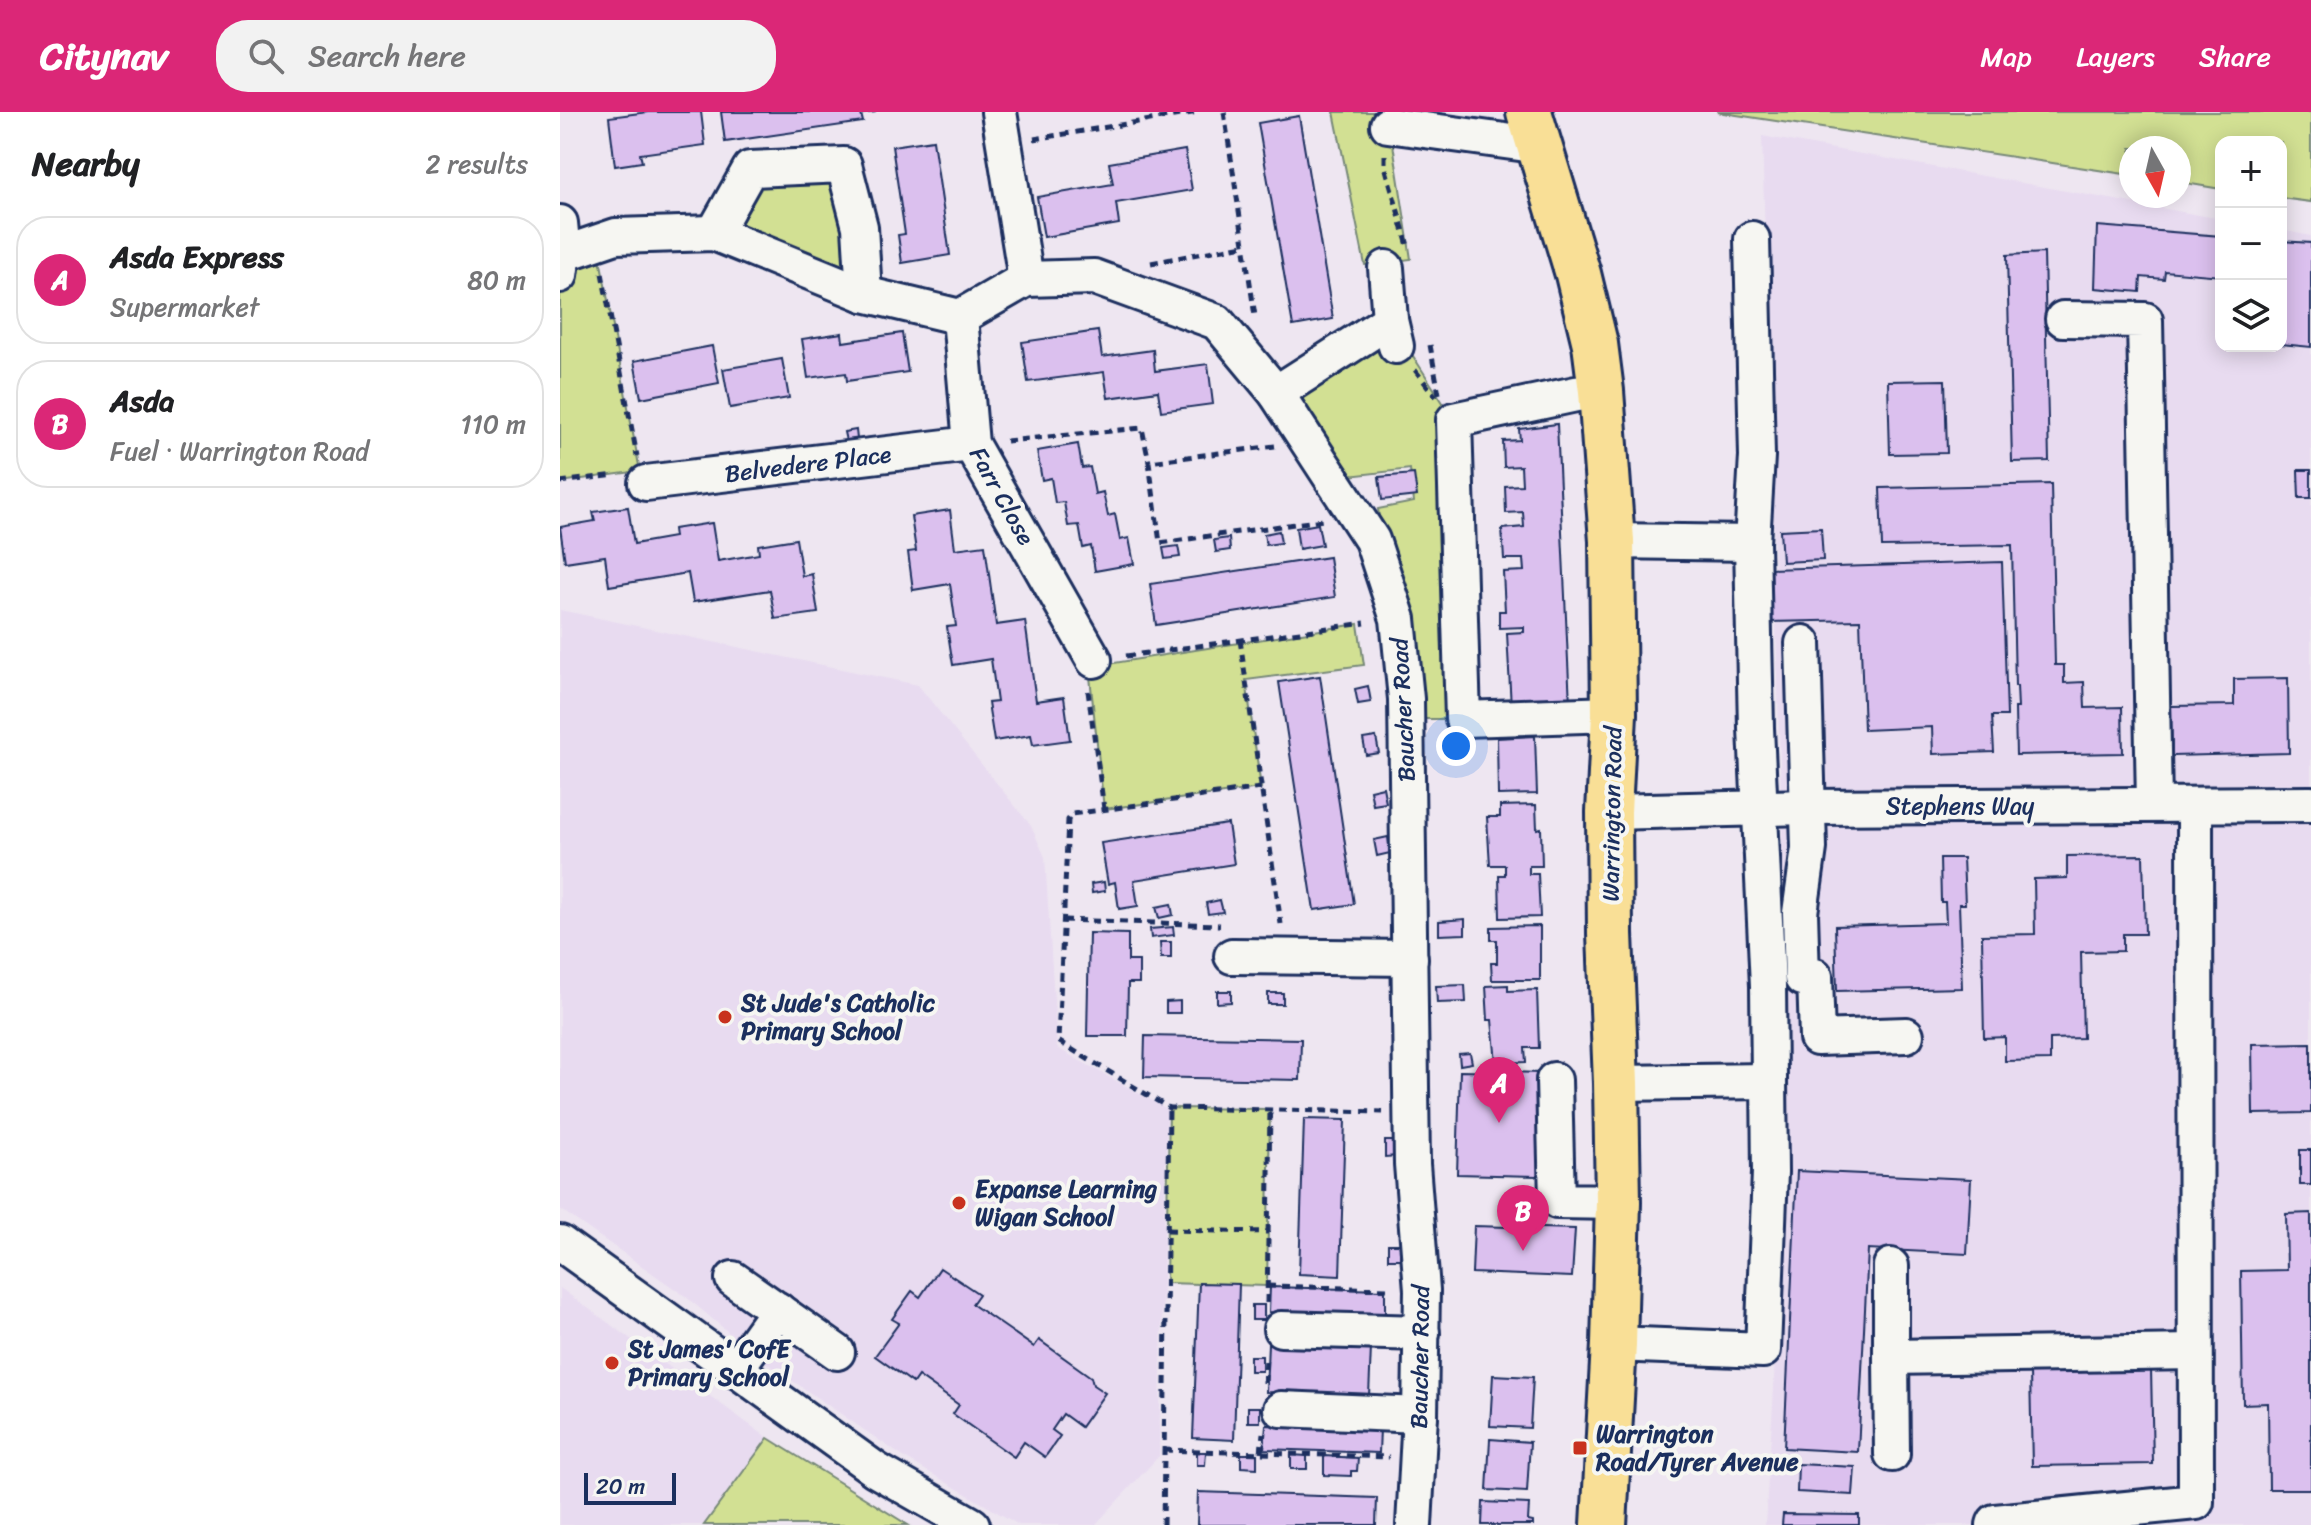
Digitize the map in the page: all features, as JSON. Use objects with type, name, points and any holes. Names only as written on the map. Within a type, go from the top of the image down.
[{"type":"main road","name":"Warrington Road","points":[[1535,129],[1578,274],[1595,344],[1612,541],[1614,714],[1609,812],[1610,942],[1618,1202],[1604,1525]]},
{"type":"street","points":[[1388,125],[1535,129]]},
{"type":"street","points":[[1001,128],[1026,279]]},
{"type":"street","points":[[714,233],[750,169],[844,165],[860,227],[864,294]]},
{"type":"street","points":[[561,251],[616,236],[714,233],[864,294],[960,317]]},
{"type":"street","points":[[1614,1344],[1763,1350],[1770,1172],[1768,986],[1759,808],[1752,543],[1757,456],[1752,239]]},
{"type":"street","points":[[1276,393],[1393,333],[1386,268]]},
{"type":"street","name":"Baucher Road","points":[[960,317],[1026,279],[1094,277],[1217,322],[1276,393],[1372,540],[1398,619],[1406,699],[1412,1164],[1422,1290],[1414,1525]]},
{"type":"street","name":"Farr Close","points":[[960,317],[971,444],[1094,660]]},
{"type":"street","points":[[2063,319],[2145,320],[2154,804]]},
{"type":"street","points":[[1601,391],[1454,420],[1463,719],[1614,714]]},
{"type":"street","name":"Belvedere Place","points":[[643,477],[971,444]]},
{"type":"street","points":[[1612,541],[1752,543]]},
{"type":"street","points":[[1803,643],[1809,848],[1800,926],[1802,978],[1815,976],[1817,1038],[1906,1035]]},
{"type":"street","name":"Stephens Way","points":[[1609,812],[1808,807],[2311,804]]},
{"type":"street","points":[[1994,1525],[1995,1522],[2196,1502],[2195,805]]},
{"type":"street","points":[[1232,956],[1410,958]]},
{"type":"street","points":[[1554,1080],[1557,1201],[1618,1202]]},
{"type":"street","points":[[1616,1083],[1769,1081]]},
{"type":"street","points":[[560,1243],[876,1470],[972,1525]]},
{"type":"street","points":[[1891,1266],[1892,1454]]},
{"type":"street","points":[[733,1279],[837,1352]]},
{"type":"street","points":[[735,1370],[778,1310]]},
{"type":"street","points":[[1271,1333],[1422,1333]]},
{"type":"street","points":[[1891,1357],[2195,1352]]},
{"type":"street","points":[[1270,1409],[1420,1415]]},
{"type":"path","points":[[1001,128],[1199,112]]},
{"type":"path","points":[[1224,112],[1255,318]]},
{"type":"path","points":[[560,482],[643,477],[597,242]]},
{"type":"path","points":[[1139,266],[1244,245]]},
{"type":"path","points":[[1393,333],[1454,420]]},
{"type":"path","points":[[971,444],[1142,428],[1160,543],[1356,515]]},
{"type":"path","points":[[1149,462],[1308,442]]},
{"type":"path","points":[[1104,809],[1086,672],[1094,660],[1398,619]]},
{"type":"path","points":[[1240,640],[1282,930]]},
{"type":"path","points":[[1261,788],[1072,814],[1068,820],[1058,1041],[1169,1108],[1412,1112]]},
{"type":"path","points":[[1163,1525],[1169,1108]]},
{"type":"path","points":[[1261,1452],[1270,1409],[1271,1333],[1267,1286],[1270,1109]]},
{"type":"path","points":[[1167,1230],[1268,1232]]},
{"type":"path","points":[[1267,1286],[1422,1290]]},
{"type":"path","points":[[1164,1450],[1418,1458]]},
{"type":"shaded area","points":[[1762,136],[2119,201],[2119,208],[2160,208],[2215,218],[2215,352],[2287,352],[2287,231],[2311,236],[2311,1525],[1765,1525],[1774,1389],[1782,832]]},
{"type":"shaded area","points":[[560,610],[918,685],[1031,826],[1045,857],[1057,1048],[1167,1109],[1159,1456],[1095,1525],[1019,1525],[905,1458],[758,1357],[685,1296],[560,1209]]},
{"type":"shaded area","name":"St James' CofE Primary School","points":[[560,1288],[768,1438],[704,1525],[560,1525]]},
{"type":"green space","points":[[1334,112],[1388,112],[1411,259],[1365,265]]},
{"type":"green space","points":[[1717,112],[2311,112],[2311,202],[2287,199],[2287,136],[2215,136],[2215,188],[2191,184],[2191,136],[2119,136],[2119,173]]},
{"type":"green space","points":[[844,165],[864,294],[714,233],[750,169]]},
{"type":"green space","points":[[597,242],[640,471],[560,482],[560,274]]},
{"type":"green space","points":[[1390,320],[1454,420],[1463,719],[1406,719],[1378,509],[1414,502],[1410,469],[1331,478],[1276,393]]},
{"type":"green space","points":[[1358,624],[1364,665],[1246,680],[1261,788],[1104,809],[1089,667]]},
{"type":"green space","points":[[1169,1108],[1270,1109],[1267,1286],[1166,1283]]},
{"type":"green space","points":[[768,1438],[908,1525],[704,1525]]},
{"type":"building","points":[[648,112],[701,112],[705,145],[640,154],[642,162],[615,166],[609,117]]},
{"type":"building","points":[[721,112],[876,112],[861,114],[863,122],[725,142]]},
{"type":"building","points":[[1299,116],[1333,319],[1293,326],[1258,123]]},
{"type":"building","points":[[933,140],[950,255],[902,263],[898,235],[905,234],[892,146]]},
{"type":"building","points":[[1185,150],[1192,190],[1116,203],[1119,224],[1044,237],[1037,197],[1113,184],[1109,163]]},
{"type":"building","points":[[2097,226],[2215,236],[2215,275],[2165,271],[2164,279],[2141,277],[2140,292],[2095,288]]},
{"type":"building","points":[[2287,241],[2311,243],[2311,347],[2287,345]]},
{"type":"building","points":[[2044,253],[2049,461],[2012,462],[2007,255]]},
{"type":"building","points":[[1098,331],[1102,357],[1153,350],[1155,371],[1208,364],[1213,404],[1161,411],[1158,391],[1108,398],[1104,372],[1028,382],[1022,342]]},
{"type":"building","points":[[842,333],[843,342],[902,333],[908,372],[847,381],[846,373],[808,378],[802,339]]},
{"type":"building","points":[[712,346],[719,383],[641,398],[634,361]]},
{"type":"building","points":[[782,359],[789,398],[730,408],[723,369]]},
{"type":"building","points":[[1945,380],[1947,453],[1890,454],[1888,381]]},
{"type":"building","points":[[1557,424],[1570,704],[1511,707],[1507,633],[1524,632],[1524,627],[1499,628],[1499,611],[1505,611],[1503,572],[1524,571],[1523,559],[1504,559],[1502,529],[1524,527],[1523,512],[1506,513],[1505,486],[1522,485],[1521,466],[1504,467],[1503,441],[1520,440],[1519,429]]},
{"type":"building","points":[[856,430],[857,439],[846,441],[844,432]]},
{"type":"building","points":[[1078,444],[1082,468],[1090,467],[1095,494],[1103,492],[1108,516],[1115,514],[1120,540],[1129,538],[1134,564],[1095,571],[1091,546],[1083,548],[1079,525],[1068,526],[1064,502],[1055,503],[1051,478],[1042,480],[1037,451]]},
{"type":"building","points":[[2298,470],[2311,470],[2311,498],[2299,498]]},
{"type":"building","points":[[1414,474],[1417,496],[1382,500],[1379,477]]},
{"type":"building","points":[[2051,484],[2055,665],[2064,665],[2064,683],[2084,682],[2085,708],[2122,707],[2123,753],[2016,755],[2015,708],[2018,708],[2012,545],[1882,547],[1880,488]]},
{"type":"building","points":[[628,507],[634,544],[674,537],[673,529],[712,523],[718,561],[759,554],[758,545],[796,539],[802,576],[812,574],[818,613],[775,619],[770,590],[693,602],[688,573],[609,586],[605,556],[565,562],[560,527],[595,521],[593,512]]},
{"type":"building","points":[[950,510],[955,549],[985,545],[996,625],[1025,621],[1036,701],[1064,697],[1070,740],[1033,745],[1031,735],[994,741],[988,703],[997,702],[991,659],[953,665],[947,627],[956,626],[950,584],[913,590],[908,552],[916,551],[911,516]]},
{"type":"building","points":[[1318,524],[1322,545],[1299,549],[1296,528]]},
{"type":"building","points":[[1821,528],[1823,560],[1782,562],[1780,530]]},
{"type":"building","points":[[1279,531],[1281,543],[1266,545],[1264,534]]},
{"type":"building","points":[[1229,538],[1230,550],[1216,552],[1214,540]]},
{"type":"building","points":[[1178,546],[1180,557],[1165,559],[1163,548]]},
{"type":"building","points":[[1329,557],[1335,597],[1156,625],[1150,584]]},
{"type":"building","points":[[2002,562],[2007,716],[1992,716],[1994,752],[1933,754],[1932,727],[1864,730],[1860,620],[1769,622],[1767,569]]},
{"type":"building","points":[[1320,676],[1354,904],[1314,910],[1279,682]]},
{"type":"building","points":[[2288,678],[2289,753],[2172,756],[2171,706],[2234,705],[2234,679]]},
{"type":"building","points":[[1368,686],[1371,702],[1358,704],[1355,689]]},
{"type":"building","points":[[1535,736],[1537,794],[1498,795],[1497,738]]},
{"type":"building","points":[[1376,737],[1379,753],[1366,755],[1363,739]]},
{"type":"building","points":[[1383,787],[1386,803],[1373,805],[1370,790]]},
{"type":"building","points":[[1536,805],[1537,829],[1541,828],[1542,866],[1529,866],[1529,874],[1538,874],[1540,917],[1500,918],[1499,875],[1505,875],[1505,865],[1490,865],[1487,817],[1500,817],[1500,806]]},
{"type":"building","points":[[1228,824],[1234,864],[1134,880],[1138,906],[1119,909],[1115,882],[1108,884],[1101,843]]},
{"type":"building","points":[[1388,837],[1390,853],[1377,856],[1374,840]]},
{"type":"building","points":[[2143,855],[2145,934],[2123,934],[2123,951],[2081,952],[2083,1038],[2050,1039],[2050,1060],[2005,1061],[2005,1037],[1984,1038],[1982,935],[2035,934],[2034,879],[2067,878],[2067,856]]},
{"type":"building","points":[[1940,858],[1963,858],[1965,904],[1959,904],[1962,988],[1837,991],[1835,926],[1946,923],[1945,902],[1941,902]]},
{"type":"building","points":[[1104,882],[1105,891],[1092,893],[1091,884]]},
{"type":"building","points":[[1220,900],[1223,912],[1208,914],[1206,903]]},
{"type":"building","points":[[1171,904],[1173,915],[1159,918],[1156,907]]},
{"type":"building","points":[[1465,919],[1465,934],[1439,935],[1439,921]]},
{"type":"building","points":[[1540,926],[1540,980],[1492,980],[1491,963],[1497,963],[1497,940],[1491,940],[1491,927]]},
{"type":"building","points":[[1173,927],[1174,935],[1151,938],[1150,929]]},
{"type":"building","points":[[1089,933],[1128,934],[1128,961],[1139,961],[1139,983],[1128,983],[1127,1036],[1087,1036]]},
{"type":"building","points":[[1160,942],[1171,942],[1171,958],[1161,958]]},
{"type":"building","points":[[1465,985],[1466,1002],[1437,1003],[1436,986]]},
{"type":"building","points":[[1508,985],[1508,991],[1537,990],[1539,1048],[1525,1048],[1526,1062],[1496,1063],[1486,986]]},
{"type":"building","points":[[1217,991],[1231,991],[1231,1002],[1217,1003]]},
{"type":"building","points":[[1268,993],[1283,993],[1283,1004],[1268,1004]]},
{"type":"building","points":[[1180,1001],[1180,1013],[1166,1013],[1166,1002]]},
{"type":"building","points":[[1145,1036],[1301,1039],[1300,1080],[1144,1077]]},
{"type":"building","points":[[2311,1043],[2311,1113],[2253,1114],[2252,1044]]},
{"type":"building","points":[[1470,1053],[1472,1063],[1460,1065],[1459,1054]]},
{"type":"building","points":[[1460,1071],[1541,1073],[1538,1176],[1457,1174]]},
{"type":"building","points":[[1304,1119],[1345,1120],[1340,1276],[1299,1274]]},
{"type":"building","points":[[1385,1141],[1397,1141],[1397,1156],[1385,1157]]},
{"type":"building","points":[[2300,1150],[2311,1150],[2311,1185],[2300,1185]]},
{"type":"building","points":[[1797,1171],[1971,1179],[1967,1254],[1868,1249],[1858,1452],[1784,1448]]},
{"type":"building","points":[[2311,1213],[2311,1489],[2269,1489],[2268,1403],[2243,1404],[2241,1271],[2287,1270],[2286,1214]]},
{"type":"building","points":[[1474,1226],[1575,1229],[1572,1277],[1472,1273]]},
{"type":"building","points":[[1388,1244],[1400,1244],[1400,1259],[1388,1259]]},
{"type":"building","points":[[940,1268],[979,1294],[972,1304],[1034,1347],[1039,1340],[1091,1377],[1093,1385],[1105,1393],[1081,1427],[1063,1414],[1052,1430],[1060,1436],[1045,1457],[1024,1442],[1014,1457],[953,1414],[959,1405],[918,1376],[913,1383],[875,1356],[899,1323],[892,1319],[912,1291],[920,1297]]},
{"type":"building","points":[[1199,1283],[1239,1284],[1234,1440],[1193,1438]]},
{"type":"building","points":[[1270,1287],[1385,1290],[1385,1316],[1269,1312]]},
{"type":"building","points":[[1252,1305],[1264,1305],[1264,1320],[1252,1320]]},
{"type":"building","points":[[1268,1343],[1371,1347],[1369,1396],[1266,1392]]},
{"type":"building","points":[[1250,1356],[1262,1356],[1262,1371],[1250,1371]]},
{"type":"building","points":[[2151,1369],[2153,1464],[2032,1466],[2030,1372]]},
{"type":"building","points":[[1493,1375],[1533,1377],[1530,1428],[1490,1426]]},
{"type":"building","points":[[1248,1407],[1260,1407],[1260,1422],[1248,1422]]},
{"type":"building","points":[[1266,1425],[1380,1429],[1379,1453],[1264,1449]]},
{"type":"building","points":[[1490,1439],[1530,1442],[1527,1492],[1487,1490]]},
{"type":"building","points":[[1197,1452],[1206,1452],[1205,1465],[1197,1465]]},
{"type":"building","points":[[1241,1454],[1257,1454],[1257,1468],[1241,1467]]},
{"type":"building","points":[[1291,1455],[1307,1456],[1307,1469],[1291,1469]]},
{"type":"building","points":[[1324,1456],[1358,1458],[1357,1471],[1351,1471],[1351,1476],[1324,1475]]},
{"type":"building","points":[[1798,1464],[1855,1467],[1853,1495],[1797,1492]]},
{"type":"building","points":[[1198,1492],[1377,1498],[1376,1525],[1197,1525]]},
{"type":"building","points":[[1483,1502],[1529,1504],[1528,1521],[1533,1525],[1482,1525]]},
{"type":"building","points":[[1783,1514],[1859,1515],[1859,1525],[1782,1525]]},
{"type":"place","name":"St Jude's Catholic Primary School","points":[[725,1017]]},
{"type":"place","name":"Asda Express","points":[[1499,1123]]},
{"type":"place","name":"Expanse Learning Wigan School","points":[[959,1203]]},
{"type":"place","name":"Asda","points":[[1523,1251]]},
{"type":"place","name":"St James' CofE Primary School","points":[[612,1363]]},
{"type":"place","name":"Warrington Road/Tyrer Avenue","points":[[1580,1448]]}]
